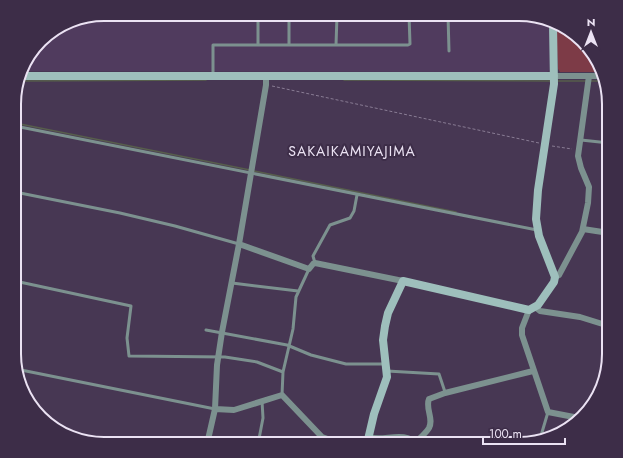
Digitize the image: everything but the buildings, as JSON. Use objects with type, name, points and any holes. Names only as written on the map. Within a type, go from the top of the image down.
[{"type":"street","points":[[554,29],[554,79],[536,210],[538,230],[555,277]]},
{"type":"street","points":[[209,437],[215,409],[218,357],[230,282],[239,244],[251,174],[266,85],[266,75]]},
{"type":"street","points":[[26,76],[266,75],[554,79],[598,76]]},
{"type":"street","points":[[573,417],[548,412],[533,371],[522,331],[532,309],[541,301],[555,277],[559,275],[574,250],[583,229],[590,191],[579,162],[579,151],[589,76]]},
{"type":"street","points":[[583,229],[602,232]]},
{"type":"street","points":[[239,244],[309,269],[315,263],[540,311],[580,316],[602,324]]},
{"type":"street","points":[[368,437],[374,414],[385,383],[386,367],[383,340],[385,326],[388,313],[403,281]]},
{"type":"street","points":[[422,437],[430,427],[431,420],[428,401],[445,393],[533,371]]},
{"type":"street","points":[[215,409],[234,410],[282,396],[322,437]]},
{"type":"lane","points":[[258,21],[258,45]]},
{"type":"lane","points":[[289,21],[289,45]]},
{"type":"lane","points":[[336,45],[337,21]]},
{"type":"lane","points":[[213,75],[213,44],[408,45],[410,44],[409,21]]},
{"type":"lane","points":[[448,21],[449,51]]},
{"type":"lane","points":[[21,127],[533,231],[538,230]]},
{"type":"lane","points":[[580,140],[602,142]]},
{"type":"lane","points":[[21,193],[154,221],[239,244]]},
{"type":"lane","points":[[315,263],[314,256],[327,227],[332,223],[350,218],[354,211],[357,195]]},
{"type":"lane","points":[[282,396],[283,372],[290,346],[298,291],[309,269]]},
{"type":"lane","points":[[21,282],[131,306],[127,338],[129,356],[239,358],[258,362],[283,372]]},
{"type":"lane","points":[[230,282],[298,291]]},
{"type":"lane","points":[[206,330],[290,346],[311,355],[346,364],[386,367],[439,374],[445,393]]},
{"type":"lane","points":[[23,371],[215,409]]},
{"type":"lane","points":[[259,437],[263,418],[262,401]]},
{"type":"lane","points":[[542,434],[548,412]]},
{"type":"path","points":[[266,85],[579,151]]},
{"type":"shaded area","points":[[99,21],[524,21],[550,27],[551,69],[547,72],[28,71],[45,45],[58,35],[72,27]]},
{"type":"shaded area","points":[[556,30],[571,40],[571,52],[583,52],[596,72],[560,72],[558,69]]},
{"type":"waterway","points":[[25,81],[206,80]]},
{"type":"waterway","points":[[344,80],[550,81]]},
{"type":"waterway","points":[[556,81],[586,81]]},
{"type":"waterway","points":[[590,81],[599,81]]},
{"type":"waterway","points":[[21,124],[250,170]]},
{"type":"waterway","points":[[254,171],[456,212]]},
{"type":"district","name":"SAKAIKAMIYAJIMA","points":[[352,151]]}]
